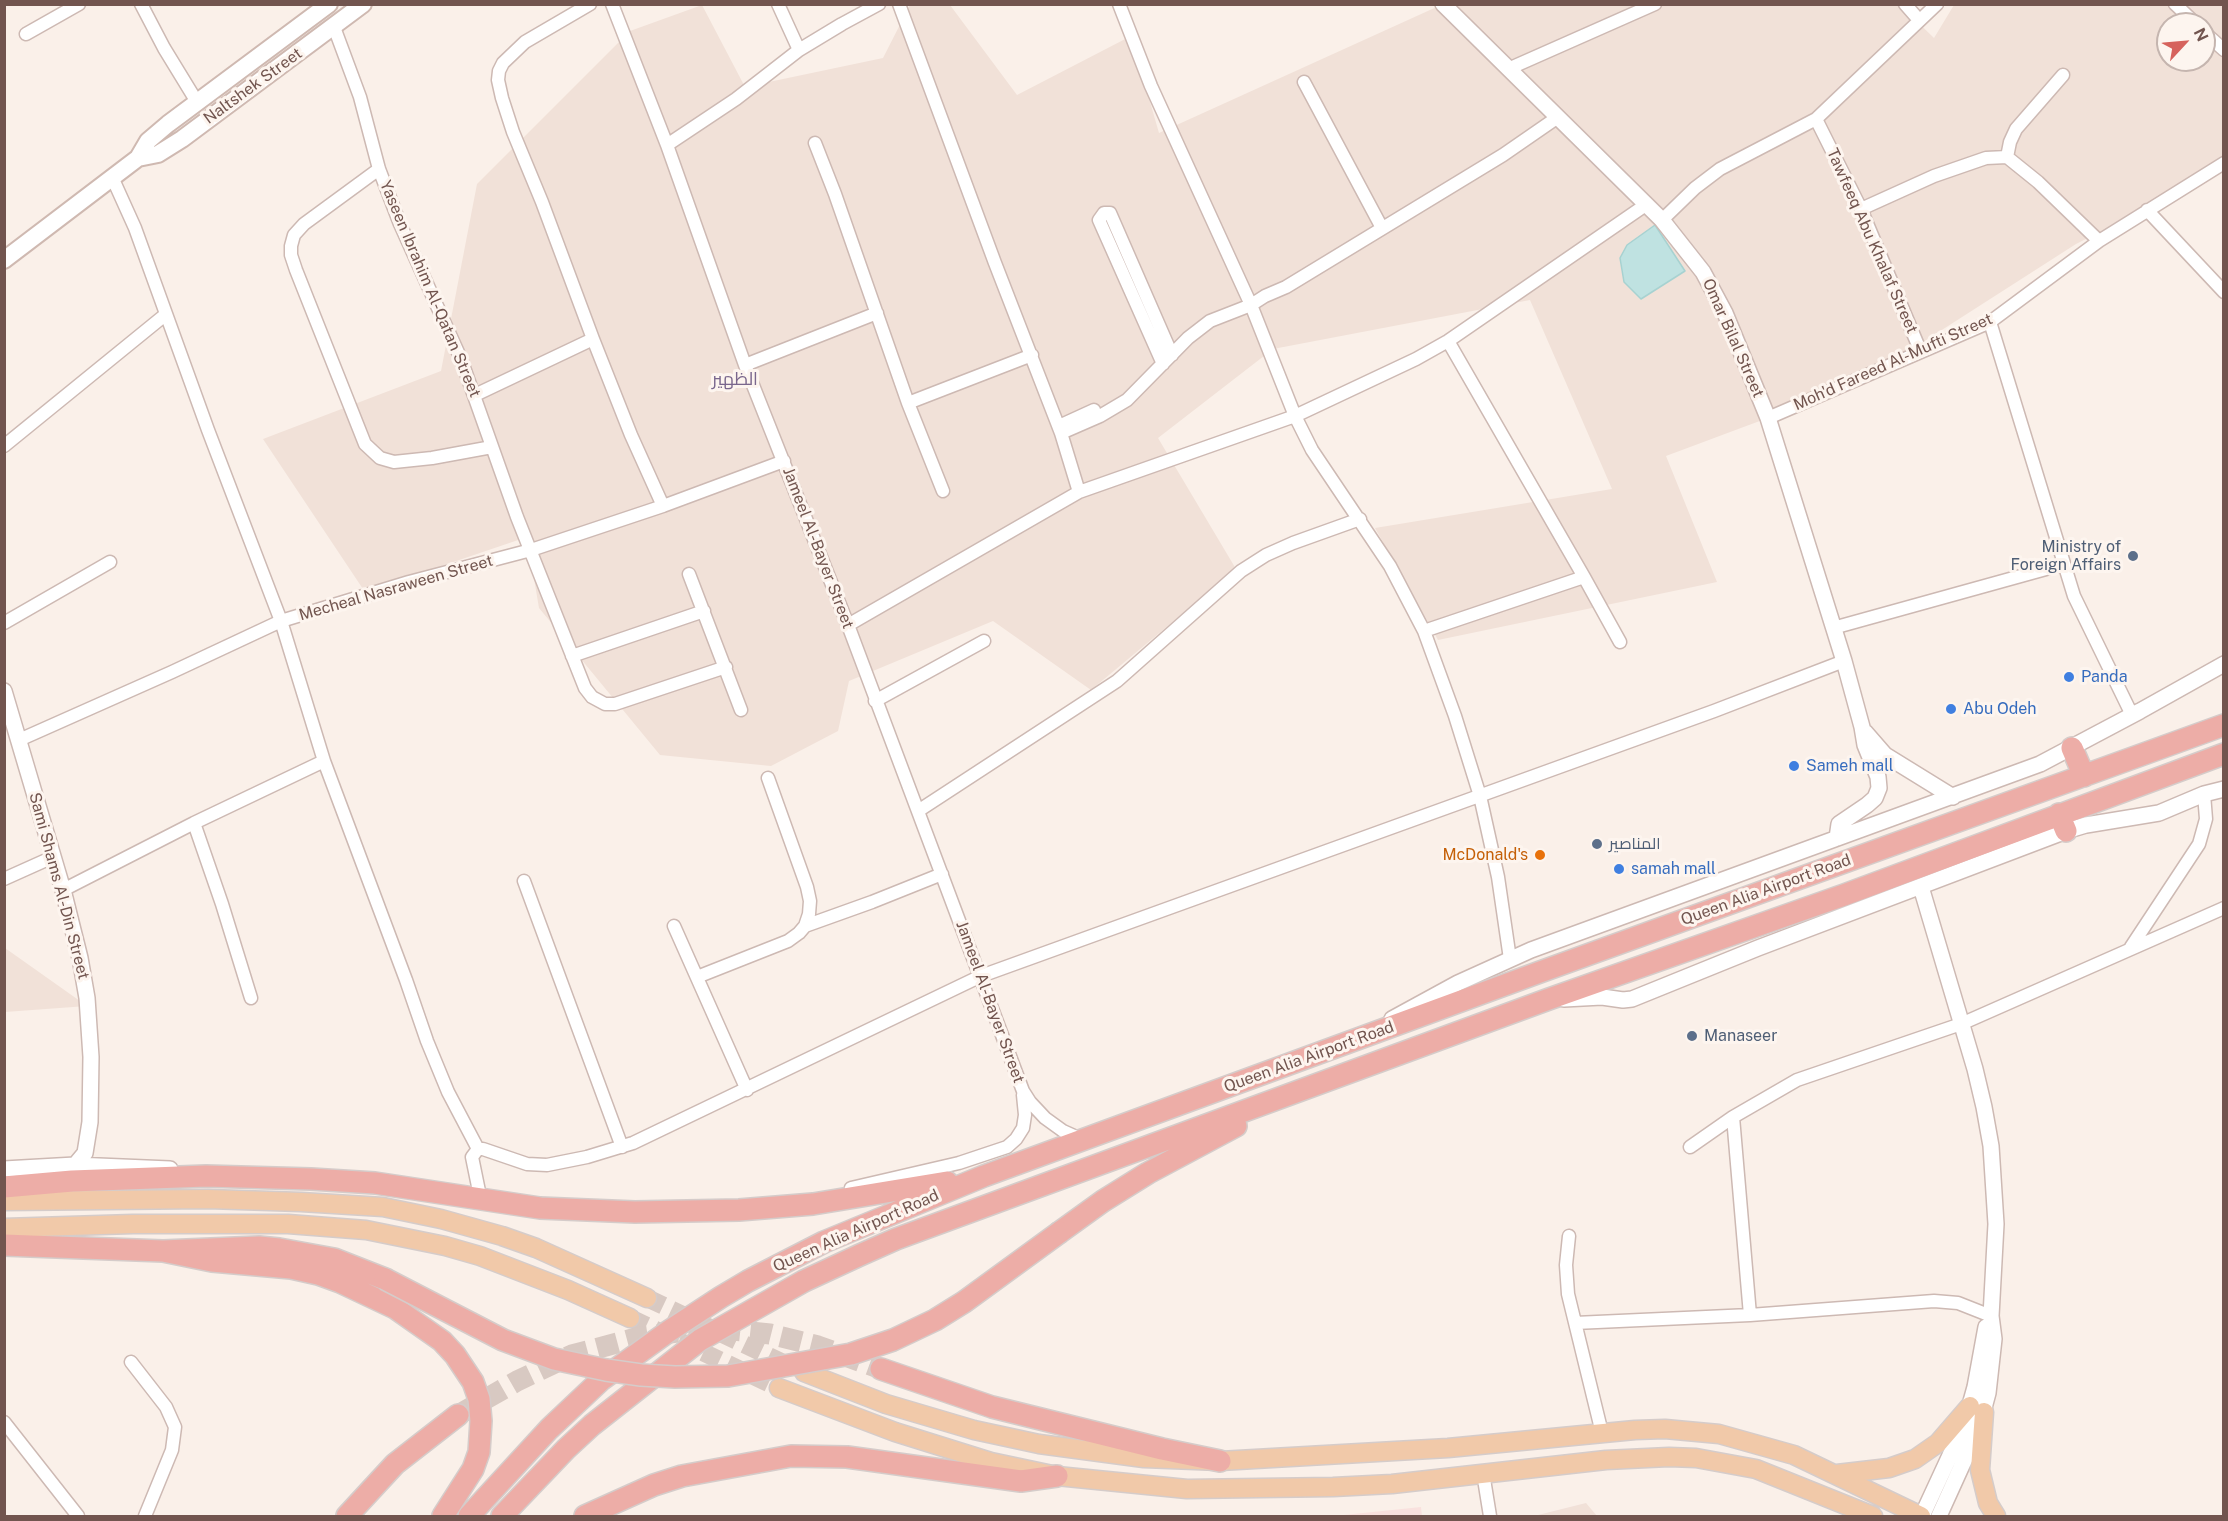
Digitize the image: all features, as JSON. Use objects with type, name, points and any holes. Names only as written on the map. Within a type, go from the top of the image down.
[{"type":"highway","name":"Queen Alia Airport Road","points":[[469,1516],[575,1403],[602,1380],[669,1331],[748,1281],[824,1242],[984,1176],[2223,725]]},
{"type":"highway","points":[[2072,748],[2084,776]]},
{"type":"highway","name":"Queen Alia Airport Road","points":[[502,1516],[575,1441],[700,1340],[804,1281],[896,1239],[1549,999],[1847,903],[2063,822],[2223,754]]},
{"type":"highway","points":[[2200,763],[2223,766]]},
{"type":"highway","points":[[4,1245],[163,1251],[259,1247],[279,1249],[334,1259],[385,1279],[503,1340],[554,1359],[606,1370],[640,1374],[675,1377],[728,1376],[851,1354],[893,1340],[935,1320],[964,1302],[1103,1201],[1148,1173],[1304,1090]]},
{"type":"highway","points":[[4,1187],[206,1176],[375,1183],[481,1201],[603,1212],[766,1208],[813,1204],[984,1176]]},
{"type":"highway","points":[[163,1251],[212,1261],[291,1268],[318,1274],[394,1308],[442,1341],[455,1355],[473,1382],[479,1399],[481,1421],[479,1452],[473,1469],[443,1516]]},
{"type":"highway","points":[[881,1369],[992,1407],[1220,1461]]},
{"type":"highway","points":[[347,1516],[396,1464],[458,1415]]},
{"type":"highway","points":[[585,1516],[654,1485],[682,1476],[791,1456],[847,1457],[1021,1481],[1057,1476]]},
{"type":"main road","name":"Naltshek Street","points":[[4,260],[138,158],[148,141],[197,102],[329,4]]},
{"type":"main road","name":"Naltshek Street","points":[[138,158],[158,154],[182,139],[363,4]]},
{"type":"main road","points":[[4,1201],[208,1199],[357,1204],[406,1211],[519,1242],[647,1298]]},
{"type":"main road","points":[[4,1228],[133,1224],[288,1224],[366,1230],[426,1241],[480,1256],[548,1282],[630,1318]]},
{"type":"main road","points":[[804,1372],[886,1404],[974,1430],[1019,1440],[1144,1458],[1220,1461],[1448,1448],[1665,1429],[1719,1434],[1794,1455],[1921,1516]]},
{"type":"main road","points":[[779,1388],[895,1432],[991,1462],[1057,1476],[1187,1489],[1345,1486],[1392,1484],[1606,1460],[1695,1458],[1756,1469],[1873,1516]]},
{"type":"main road","points":[[1836,1474],[1889,1468],[1915,1459],[1938,1443],[1977,1409]]},
{"type":"main road","points":[[1977,1409],[1980,1470],[1988,1503],[1996,1516]]},
{"type":"main road","points":[[1806,1488],[1842,1516]]},
{"type":"street","points":[[26,34],[79,4]]},
{"type":"street","points":[[141,4],[164,48],[197,102]]},
{"type":"street","points":[[590,4],[525,42],[503,63],[498,80],[513,132],[542,202],[592,339],[663,506]]},
{"type":"street","name":"Jameel Al-Bayer Street","points":[[612,4],[667,145],[745,365],[848,626],[1023,1091],[1030,1102],[1054,1125],[1083,1140]]},
{"type":"street","points":[[778,4],[799,50]]},
{"type":"street","points":[[667,145],[736,99],[799,50],[879,4]]},
{"type":"street","points":[[899,4],[1060,429],[1079,492]]},
{"type":"street","points":[[1119,4],[1151,86],[1250,301],[1295,416],[1312,450],[1395,574],[1424,631],[1455,716],[1480,796],[1498,877],[1510,959]]},
{"type":"street","name":"Omar Bilal Street","points":[[1443,4],[1647,204],[1703,272],[1712,287],[1747,363],[1768,418],[1844,662],[1865,745],[1878,777],[1879,788],[1871,802],[1839,824],[1837,838]]},
{"type":"street","points":[[1508,69],[1655,4]]},
{"type":"street","points":[[1905,4],[1919,20]]},
{"type":"street","points":[[1662,220],[1695,188],[1720,169],[1816,119],[1845,94],[1936,4]]},
{"type":"street","name":"Yaseen Ibrahim Al-Qatan Street","points":[[334,27],[360,97],[379,169],[400,224],[475,395],[517,518],[585,688],[592,698],[605,704],[623,702],[726,667]]},
{"type":"street","points":[[2007,157],[2016,129],[2062,75]]},
{"type":"street","points":[[1304,82],[1382,228]]},
{"type":"street","points":[[1060,429],[1123,394],[1165,356],[1210,321],[1250,301],[1286,287],[1503,154],[1558,117]]},
{"type":"street","name":"Tawfeeq Abu Khalaf Street","points":[[1816,119],[1861,208],[1920,350]]},
{"type":"street","points":[[815,143],[908,403],[943,491]]},
{"type":"street","points":[[1861,208],[1934,176],[1986,158],[2007,157],[2038,182],[2099,241]]},
{"type":"street","name":"Moh'd Fareed Al-Mufti Street","points":[[1768,418],[1920,350],[1990,322],[2099,241],[2223,162]]},
{"type":"street","points":[[379,169],[304,224],[294,235],[291,246],[291,255],[296,270],[365,444],[380,458],[394,462],[492,447]]},
{"type":"street","points":[[112,177],[135,228],[165,315],[281,621],[324,761],[427,1041],[448,1092],[478,1149]]},
{"type":"street","points":[[848,626],[1079,492],[1295,416],[1384,375],[1448,341],[1647,204]]},
{"type":"street","points":[[2147,210],[2223,292]]},
{"type":"street","points":[[1104,213],[1110,213],[1120,234],[1165,356],[1099,220],[1104,213]]},
{"type":"street","points":[[1108,241],[1120,234]]},
{"type":"street","points":[[745,365],[877,313]]},
{"type":"street","points":[[4,446],[165,315]]},
{"type":"street","points":[[1990,322],[2072,590],[2136,713]]},
{"type":"street","points":[[475,395],[592,339]]},
{"type":"street","points":[[1448,341],[1620,642]]},
{"type":"street","points":[[908,403],[1032,355]]},
{"type":"street","name":"Mecheal Nasraween Street","points":[[19,740],[281,621],[410,582],[531,550],[663,506],[784,461]]},
{"type":"street","points":[[918,811],[1117,681],[1241,571],[1266,555],[1293,543],[1360,519]]},
{"type":"street","points":[[4,623],[110,562]]},
{"type":"street","points":[[1833,628],[2064,564]]},
{"type":"street","points":[[689,574],[741,710]]},
{"type":"street","points":[[1424,631],[1584,577]]},
{"type":"street","points":[[572,656],[704,611]]},
{"type":"street","points":[[875,701],[984,640]]},
{"type":"street","points":[[478,1149],[537,1165],[577,1160],[622,1147],[747,1090],[981,976],[1844,662]]},
{"type":"street","points":[[1364,1037],[1426,999],[1510,959],[2040,764],[2223,664]]},
{"type":"street","name":"Sami Shams Al-Din Street","points":[[4,691],[63,890],[80,958],[87,998],[91,1057],[90,1122],[85,1153],[75,1165]]},
{"type":"street","name":"Omar Bilal Street","points":[[1862,727],[1885,755],[1953,797]]},
{"type":"street","points":[[63,890],[194,823],[324,761]]},
{"type":"street","points":[[697,977],[788,940],[805,926],[809,914],[809,894],[768,778]]},
{"type":"street","points":[[1847,903],[1921,887],[2063,822],[2086,825],[2159,813],[2204,794],[2223,789]]},
{"type":"street","points":[[2131,948],[2199,844],[2206,819],[2204,794]]},
{"type":"street","points":[[194,823],[222,903],[251,998]]},
{"type":"street","points":[[4,879],[53,857]]},
{"type":"street","points":[[805,926],[942,874]]},
{"type":"street","points":[[524,881],[622,1147]]},
{"type":"street","points":[[1921,887],[1975,1069],[1991,1146],[1996,1224],[1991,1316],[1994,1328],[1991,1375],[1977,1409],[1957,1441],[1921,1516]]},
{"type":"street","points":[[1690,1146],[1785,1085],[1961,1024],[2223,908]]},
{"type":"street","points":[[674,926],[747,1090]]},
{"type":"street","name":"Jameel Al-Bayer Street","points":[[766,1208],[785,1199],[847,1189],[959,1163],[1007,1147],[1023,1128],[1025,1114],[1023,1091]]},
{"type":"street","points":[[1733,1118],[1750,1315]]},
{"type":"street","name":"Sami Shams Al-Din Street","points":[[90,1122],[95,1148],[110,1166]]},
{"type":"street","points":[[478,1149],[472,1157],[481,1201]]},
{"type":"street","points":[[4,1169],[75,1165],[110,1166],[176,1169],[206,1176]]},
{"type":"street","points":[[1569,1236],[1566,1280],[1602,1433]]},
{"type":"street","points":[[1575,1323],[1750,1315],[1934,1301],[1958,1304],[1991,1316]]},
{"type":"street","points":[[131,1362],[166,1407],[175,1427],[172,1450],[145,1516]]},
{"type":"street","points":[[1940,1516],[1970,1448],[1977,1409]]},
{"type":"street","points":[[4,1422],[78,1516]]},
{"type":"street","points":[[1483,1473],[1490,1516]]},
{"type":"shaded area","points":[[702,5],[745,87],[883,58],[910,5],[950,5],[1017,95],[1131,36],[1159,133],[1441,5],[1900,5],[1934,38],[1954,5],[2223,5],[2223,170],[2076,244],[1856,385],[1666,456],[1717,582],[1438,640],[1375,528],[1612,489],[1530,300],[1273,349],[1158,438],[1236,569],[1091,690],[993,621],[849,681],[838,731],[771,766],[660,755],[539,608],[527,537],[365,592],[263,439],[441,371],[477,184],[630,31]]},
{"type":"shaded area","points":[[5,948],[87,1006],[5,1012]]},
{"type":"shaded area","points":[[1586,1503],[1597,1516],[1534,1516]]},
{"type":"shaded area","points":[[1421,1507],[1422,1516],[1334,1516]]},
{"type":"water","points":[[1655,225],[1685,271],[1641,299],[1624,282],[1620,258],[1627,245]]},
{"type":"tunnel","points":[[647,1298],[794,1368]]},
{"type":"tunnel","points":[[630,1318],[779,1388]]},
{"type":"tunnel","points":[[458,1415],[517,1381],[572,1355],[636,1338],[677,1332],[733,1330],[770,1334],[818,1346],[881,1369]]},
{"type":"place","name":"Ministry of Foreign Affairs","points":[[2133,556]]},
{"type":"place","name":"Panda","points":[[2069,677]]},
{"type":"place","name":"Abu Odeh","points":[[1951,709]]},
{"type":"place","name":"Sameh mall","points":[[1794,766]]},
{"type":"place","name":"المناصير","points":[[1597,844]]},
{"type":"place","name":"McDonald's","points":[[1540,855]]},
{"type":"place","name":"samah mall","points":[[1619,869]]},
{"type":"place","name":"Manaseer","points":[[1692,1036]]},
{"type":"district","name":"الظهير","points":[[735,379]]}]
